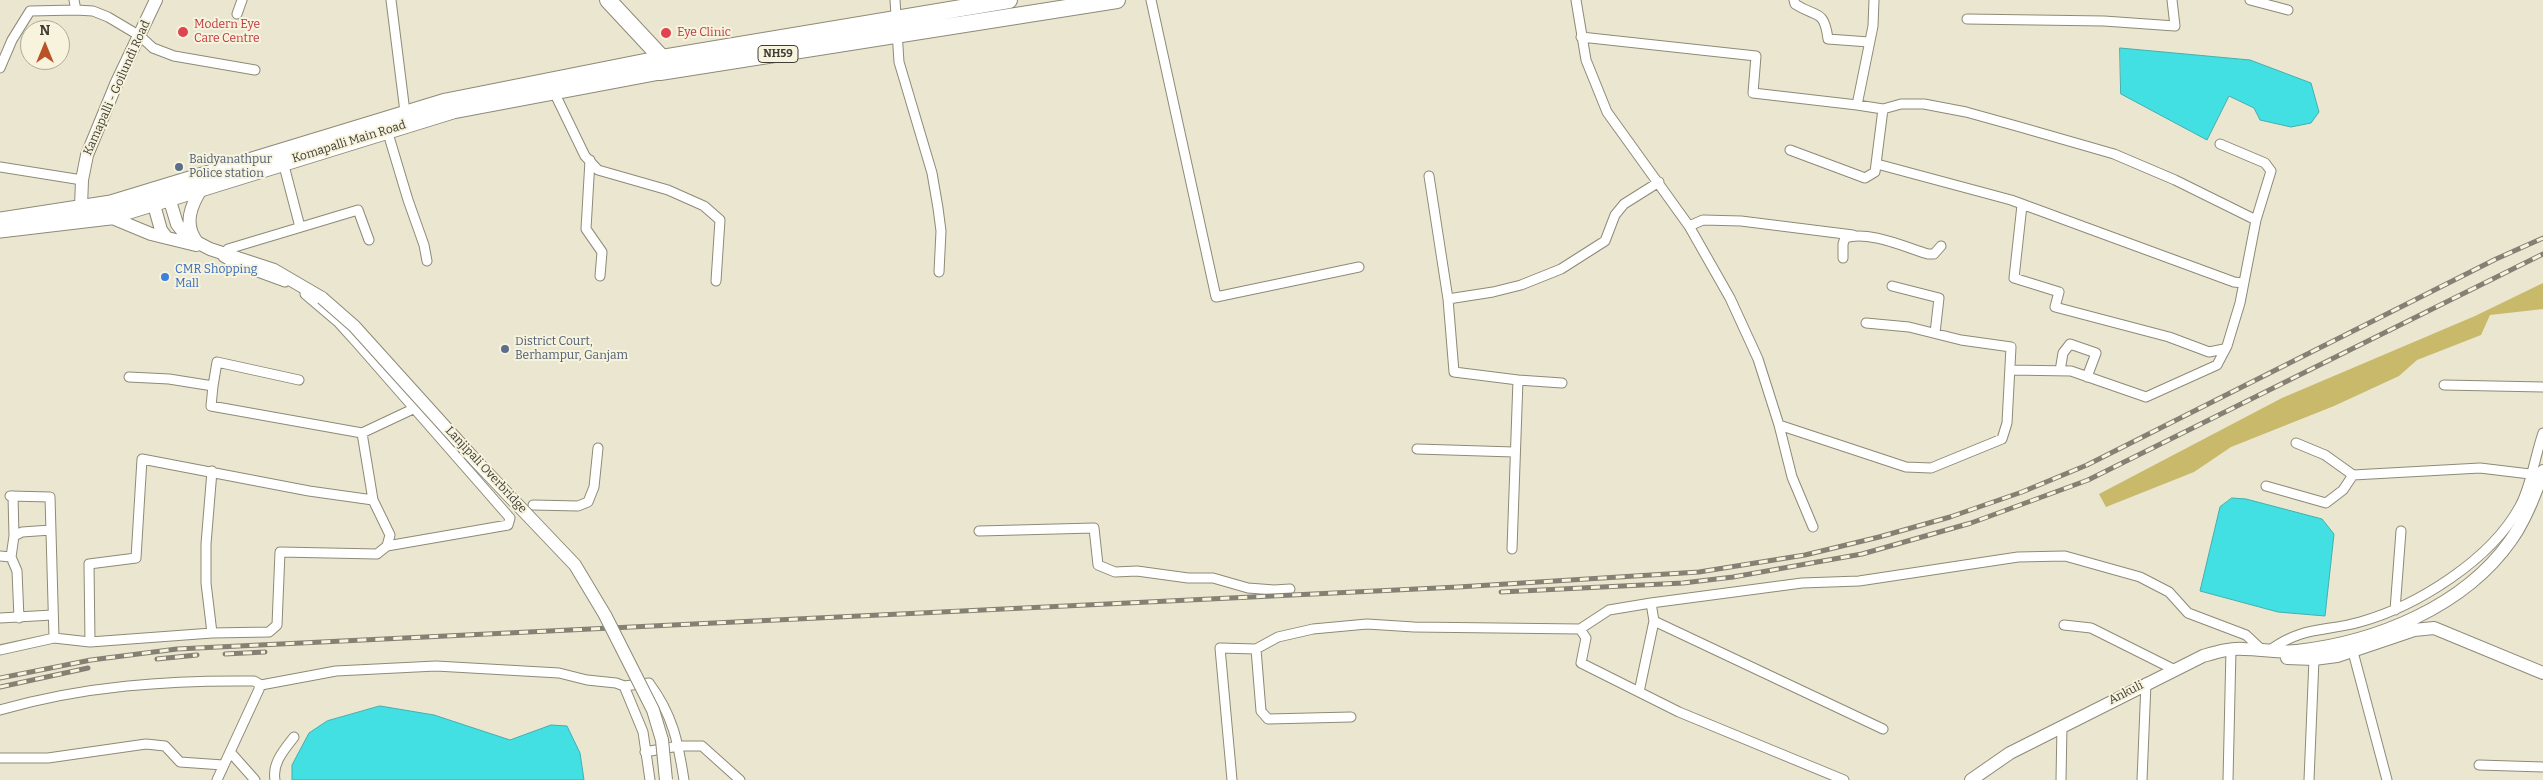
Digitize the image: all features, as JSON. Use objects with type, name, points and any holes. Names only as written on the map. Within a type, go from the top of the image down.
[{"type":"highway","points":[[608,0],[661,65]]},
{"type":"highway","points":[[896,18],[1010,0]]},
{"type":"highway","name":"NH59","points":[[661,65],[897,36],[1117,0]]},
{"type":"highway","name":"NH59","points":[[661,65],[896,18]]},
{"type":"main road","name":"Kamapalli - Goilundi Road","points":[[81,207],[82,180],[87,155],[96,131],[156,0]]},
{"type":"main road","points":[[0,220],[167,193],[405,112],[461,97],[551,85],[661,65]]},
{"type":"main road","name":"Komapalli Main Road","points":[[0,230],[110,217],[154,204],[167,193],[202,188],[387,130],[551,85]]},
{"type":"main road","points":[[201,245],[190,230],[190,216],[202,188]]},
{"type":"main road","points":[[167,193],[180,229],[201,245]]},
{"type":"main road","points":[[154,204],[161,230],[167,238]]},
{"type":"main road","name":"Lanjipali Overbridge","points":[[110,217],[167,238],[223,250],[274,270],[322,298],[354,326],[575,565],[605,615],[653,710],[662,740],[666,780]]},
{"type":"main road","name":"Ankuli","points":[[1971,780],[2010,753],[2173,669],[2203,656],[2231,649],[2294,652],[2337,644],[2380,632],[2410,620],[2468,585],[2511,541],[2525,518],[2537,473]]},
{"type":"main road","points":[[2266,650],[2293,659],[2314,659],[2353,652],[2414,630],[2434,628],[2543,673]]},
{"type":"street","points":[[74,0],[76,10]]},
{"type":"street","points":[[237,14],[242,0]]},
{"type":"street","points":[[391,0],[405,112]]},
{"type":"street","points":[[895,0],[899,62],[932,173],[938,208],[941,231],[939,272]]},
{"type":"street","points":[[1151,0],[1216,297],[1359,267]]},
{"type":"street","points":[[1576,0],[1581,37],[1588,67],[1607,112],[1689,226],[1730,298],[1758,359],[1779,425],[1792,478],[1812,527]]},
{"type":"street","points":[[1794,0],[1794,4],[1803,10],[1815,12],[1826,22],[1828,39],[1869,42]]},
{"type":"street","points":[[1857,105],[1869,42],[1874,0]]},
{"type":"street","points":[[1967,19],[2104,20],[2176,26],[2172,0]]},
{"type":"street","points":[[2250,0],[2288,10]]},
{"type":"street","points":[[990,3],[1000,20]]},
{"type":"street","points":[[0,68],[12,40],[30,11],[76,10],[93,11],[108,17],[140,36],[153,48],[174,56],[255,70]]},
{"type":"street","points":[[1581,37],[1756,56],[1753,93],[1883,109],[1911,103],[1953,109],[2114,154],[2175,180],[2256,220]]},
{"type":"street","points":[[551,85],[585,156],[598,170],[668,190],[704,206],[720,220],[716,281]]},
{"type":"street","points":[[1790,150],[1865,178],[1875,172],[1883,109]]},
{"type":"street","points":[[387,130],[424,245],[427,261]]},
{"type":"street","points":[[2010,370],[2071,371],[2146,397],[2216,365],[2227,346],[2240,303],[2256,220],[2271,171],[2265,163],[2220,144]]},
{"type":"street","points":[[590,160],[586,229],[602,252],[600,276]]},
{"type":"street","points":[[283,162],[300,227]]},
{"type":"street","points":[[1877,164],[2022,204],[2234,282],[2243,282]]},
{"type":"street","points":[[0,167],[82,180]]},
{"type":"street","points":[[1428,176],[1448,299],[1454,372],[1562,383]]},
{"type":"street","points":[[1448,299],[1511,287],[1561,269],[1606,241],[1615,215],[1624,204],[1659,182]]},
{"type":"street","points":[[2022,204],[2014,278],[2059,292],[2055,307],[2150,332],[2209,352],[2224,349]]},
{"type":"street","points":[[0,650],[54,638],[90,642],[212,632],[269,632],[277,625],[280,552],[377,554],[387,546],[508,525],[510,518],[357,343],[320,305],[287,283],[233,263],[223,250],[358,210],[368,240]]},
{"type":"street","points":[[1689,226],[1703,220],[1741,221],[1853,235],[1889,242],[1928,254],[1934,254],[1941,246]]},
{"type":"street","points":[[1843,258],[1843,244],[1846,238],[1853,235]]},
{"type":"street","points":[[1892,286],[1938,298],[1935,333]]},
{"type":"street","points":[[1779,425],[1906,467],[1931,468],[2002,439],[2007,423],[2011,347],[1909,327],[1866,323]]},
{"type":"street","points":[[2060,371],[2063,352],[2070,344],[2096,353],[2087,377]]},
{"type":"street","points":[[299,380],[216,362],[212,406],[362,433],[413,409]]},
{"type":"street","points":[[129,377],[169,379],[213,386]]},
{"type":"street","points":[[1512,549],[1518,380]]},
{"type":"street","points":[[2444,385],[2543,387]]},
{"type":"street","points":[[362,433],[373,500],[390,535],[387,546]]},
{"type":"street","points":[[1232,780],[1220,648],[1256,649],[1278,637],[1333,626],[1367,624],[1414,627],[1580,630],[1609,610],[1651,603],[1802,583],[1859,581],[2018,557],[2065,556],[2140,577],[2169,592],[2188,613],[2246,635],[2266,650],[2298,634],[2358,623],[2420,600],[2496,539],[2512,521],[2537,473],[2543,433]]},
{"type":"street","points":[[2296,444],[2325,455],[2353,475],[2480,468],[2537,473]]},
{"type":"street","points":[[533,505],[578,506],[588,502],[594,487],[598,448]]},
{"type":"street","points":[[1417,449],[1514,452]]},
{"type":"street","points":[[90,642],[90,564],[136,558],[142,459],[309,491],[373,500]]},
{"type":"street","points":[[212,471],[206,544],[206,583],[212,632]]},
{"type":"street","points":[[2266,486],[2326,503],[2343,490],[2353,475]]},
{"type":"street","points":[[19,618],[17,572],[11,557],[14,536],[11,496],[50,497],[54,638]]},
{"type":"street","points":[[979,531],[1094,528],[1098,565],[1115,572],[1137,572],[1188,578],[1214,578],[1248,588],[1290,589]]},
{"type":"street","points":[[14,536],[22,532],[52,530]]},
{"type":"street","points":[[2396,610],[2401,531]]},
{"type":"street","points":[[0,556],[11,557]]},
{"type":"street","points":[[1639,692],[1654,621],[1651,603]]},
{"type":"street","points":[[0,618],[52,615]]},
{"type":"street","points":[[1654,621],[1883,729]]},
{"type":"street","points":[[2064,625],[2090,628],[2173,669]]},
{"type":"street","points":[[1580,630],[1586,638],[1581,663],[1679,712],[1844,780]]},
{"type":"street","points":[[1256,649],[1261,710],[1268,719],[1351,717]]},
{"type":"street","points":[[2228,780],[2231,649]]},
{"type":"street","points":[[2353,652],[2387,780]]},
{"type":"street","points":[[2309,780],[2314,659]]},
{"type":"street","points":[[0,710],[30,701],[83,691],[143,683],[254,681],[261,686],[336,671],[436,666],[559,673],[624,686],[649,683],[664,702],[671,716],[684,780]]},
{"type":"street","points":[[2142,780],[2146,683]]},
{"type":"street","points":[[217,780],[261,686]]},
{"type":"street","points":[[624,686],[643,732],[650,780]]},
{"type":"street","points":[[2061,780],[2062,726]]},
{"type":"street","points":[[274,780],[278,757],[294,737]]},
{"type":"street","points":[[0,758],[48,758],[146,744],[165,746],[180,762],[223,765]]},
{"type":"street","points":[[645,752],[678,746],[702,746],[740,780]]},
{"type":"street","points":[[231,753],[255,780]]},
{"type":"street","points":[[2478,765],[2543,767]]},
{"type":"shaded area","points":[[2543,283],[2543,309],[2490,315],[2481,335],[2417,360],[2399,376],[2334,406],[2231,447],[2194,472],[2106,507],[2099,494],[2282,398],[2475,316]]},
{"type":"water","points":[[2120,48],[2250,60],[2311,83],[2319,112],[2311,123],[2291,127],[2260,120],[2254,108],[2229,96],[2207,140],[2121,94]]},
{"type":"water","points":[[2232,498],[2246,499],[2322,519],[2334,534],[2325,616],[2278,612],[2200,591],[2220,507]]},
{"type":"water","points":[[380,706],[434,715],[510,740],[551,725],[567,726],[580,753],[584,780],[292,780],[292,765],[309,733],[327,721]]},
{"type":"railway","points":[[0,678],[91,660],[177,649],[1458,587],[1699,572],[1805,555],[1950,517],[2022,492],[2087,465],[2496,259],[2543,238]]},
{"type":"railway","points":[[1501,592],[1683,583],[1733,577],[1862,554],[1971,523],[2088,480],[2543,254]]},
{"type":"railway","points":[[225,654],[265,652]]},
{"type":"railway","points":[[157,659],[197,655]]},
{"type":"railway","points":[[0,687],[88,668]]},
{"type":"place","name":"Modern Eye Care Centre","points":[[183,32]]},
{"type":"place","name":"Eye Clinic","points":[[666,33]]},
{"type":"place","name":"Baidyanathpur Police station","points":[[179,167]]},
{"type":"place","name":"CMR Shopping Mall","points":[[165,277]]},
{"type":"place","name":"District Court, Berhampur, Ganjam","points":[[505,349]]}]
